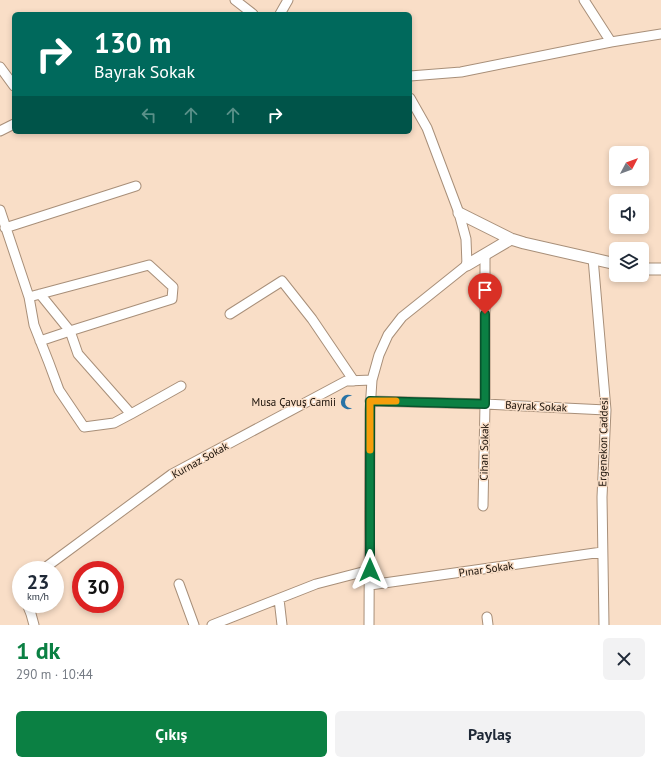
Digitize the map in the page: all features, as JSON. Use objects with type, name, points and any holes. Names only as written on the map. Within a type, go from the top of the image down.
[{"type":"street","points":[[235,0],[250,12]]},
{"type":"street","points":[[281,12],[288,0]]},
{"type":"street","points":[[584,0],[611,42]]},
{"type":"street","points":[[412,76],[461,72],[611,42],[661,34]]},
{"type":"street","points":[[0,66],[12,83]]},
{"type":"street","points":[[412,102],[427,128],[459,213],[466,240],[467,265]]},
{"type":"street","points":[[0,130],[12,125]]},
{"type":"street","points":[[5,228],[136,186]]},
{"type":"street","points":[[0,210],[29,297],[34,325],[40,341],[59,390],[84,427],[114,423],[181,386]]},
{"type":"street","points":[[459,213],[511,239],[609,262]]},
{"type":"street","points":[[369,625],[370,401],[372,380],[379,356],[388,335],[402,317],[467,265],[511,239]]},
{"type":"street","name":"Cihan Sokak","points":[[483,506],[485,254]]},
{"type":"street","name":"Ergenekon Caddesi","points":[[593,258],[606,410],[602,497],[604,625]]},
{"type":"street","points":[[29,297],[149,265],[172,287],[172,299],[40,341]]},
{"type":"street","points":[[649,269],[661,270]]},
{"type":"street","points":[[230,314],[282,281],[312,319],[354,380]]},
{"type":"street","points":[[40,294],[70,331],[78,354],[131,414]]},
{"type":"street","name":"Kurnaz Sokak","points":[[54,561],[172,474],[346,381],[372,380]]},
{"type":"street","name":"Bayrak Sokak","points":[[370,401],[485,404],[606,410]]},
{"type":"street","name":"Pınar Sokak","points":[[370,585],[602,552]]},
{"type":"street","points":[[212,625],[316,584],[370,570]]},
{"type":"street","points":[[179,584],[194,625]]},
{"type":"street","points":[[280,599],[282,625]]},
{"type":"street","points":[[31,613],[34,625]]},
{"type":"slow traffic","points":[[370,450],[370,401],[396,401]]},
{"type":"place","name":"Musa Çavuş Camii","points":[[348,402]]},
{"type":"route","points":[[370,570],[370,401],[485,404],[485,314]]}]
